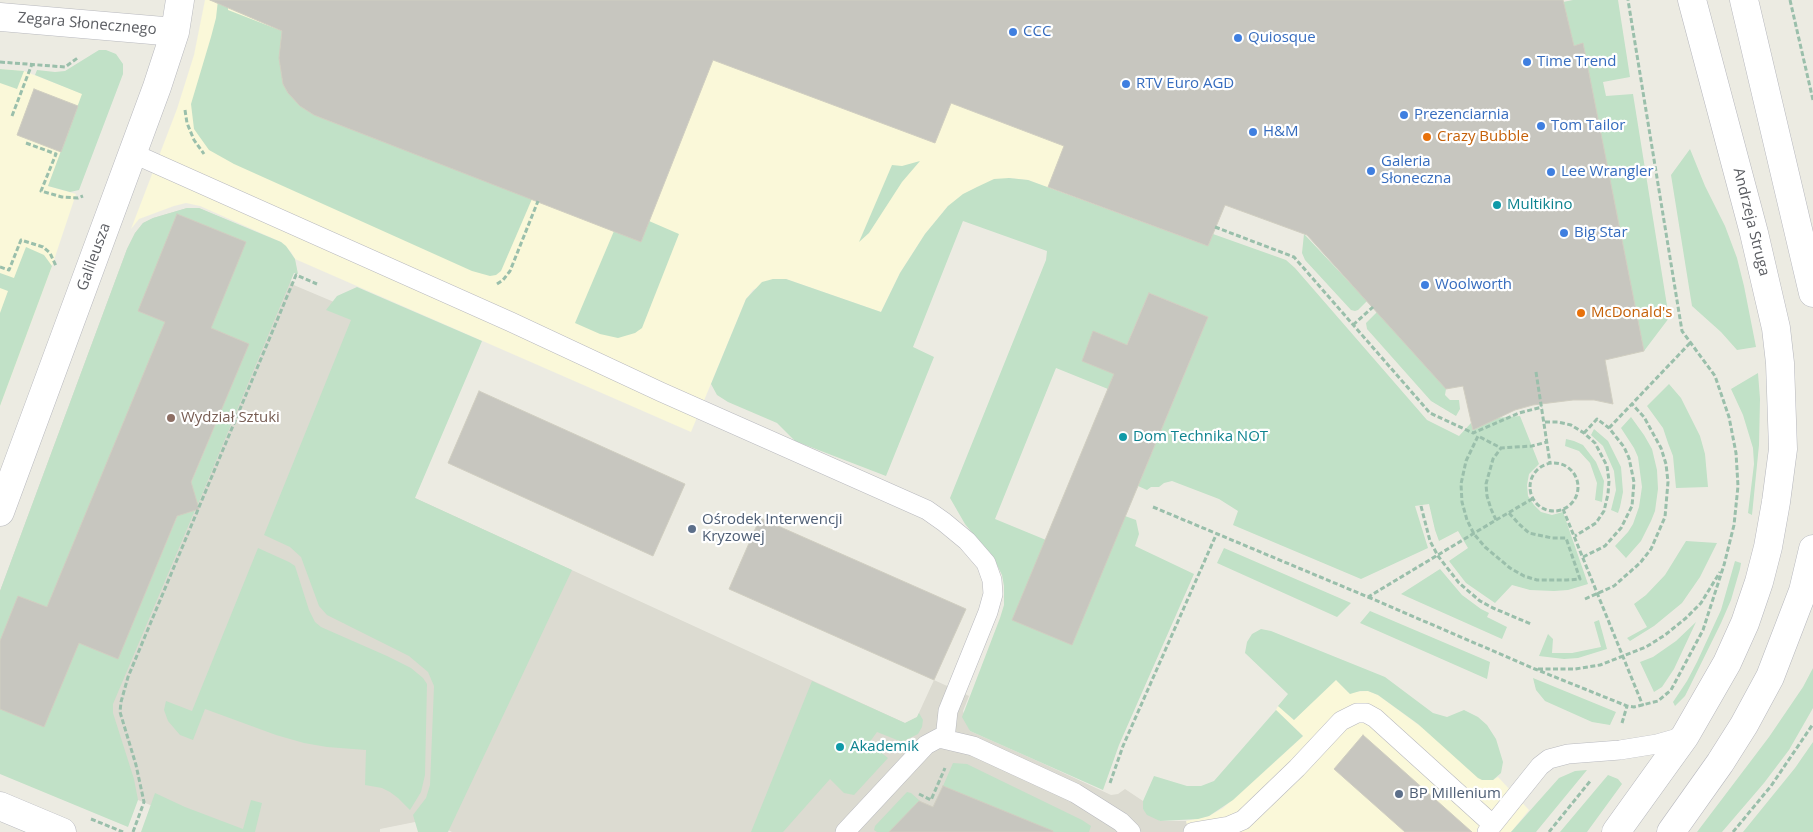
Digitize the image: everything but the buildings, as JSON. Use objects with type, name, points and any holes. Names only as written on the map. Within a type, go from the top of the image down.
[{"type":"street","name":"Galileusza","points":[[0,512],[132,153],[174,32],[180,0]]},
{"type":"street","name":"Andrzeja Struga","points":[[1616,832],[1686,736],[1727,663],[1745,623],[1759,582],[1768,547],[1776,502],[1782,449],[1780,364],[1776,328],[1754,233],[1692,0]]},
{"type":"street","points":[[1744,0],[1813,293]]},
{"type":"street","name":"Zegara Słonecznego","points":[[0,17],[174,32]]},
{"type":"street","points":[[1671,832],[1720,763],[1744,725],[1770,677],[1803,591],[1813,549]]},
{"type":"street","points":[[0,806],[62,832]]},
{"type":"lane","points":[[132,153],[927,510],[976,549],[986,564],[992,580],[993,594],[988,612],[948,711],[945,739]]},
{"type":"lane","points":[[1193,832],[1229,826],[1243,820],[1297,768],[1341,721],[1357,713],[1366,713],[1375,718],[1490,828],[1540,766],[1549,759],[1568,754],[1620,750],[1657,744],[1686,736]]},
{"type":"lane","points":[[845,832],[926,745],[932,740],[945,739],[972,746],[1075,793],[1104,810],[1131,832]]},
{"type":"path","points":[[1153,507],[1627,706],[1643,706],[1658,701],[1671,690],[1703,630],[1724,565],[1734,525],[1738,486],[1736,453],[1716,376],[1682,331],[1628,0]]},
{"type":"path","points":[[1790,0],[1813,100]]},
{"type":"path","points":[[0,62],[65,66],[99,44],[100,25]]},
{"type":"path","points":[[12,116],[32,64]]},
{"type":"path","points":[[1810,88],[1813,81]]},
{"type":"path","points":[[185,103],[187,123],[194,140],[205,155]]},
{"type":"path","points":[[26,143],[56,154],[42,191],[62,197],[78,198],[83,196]]},
{"type":"path","points":[[80,205],[87,187]]},
{"type":"path","points":[[492,284],[498,284],[510,270],[538,201]]},
{"type":"path","points":[[1215,227],[1294,256],[1430,413],[1473,433],[1519,413],[1542,407]]},
{"type":"path","points":[[0,267],[9,270],[22,240],[44,247],[50,253],[57,269],[59,262]]},
{"type":"path","points":[[133,832],[144,802],[136,765],[120,712],[128,677],[296,275],[317,284]]},
{"type":"path","points":[[1353,325],[1373,307]]},
{"type":"path","points":[[1609,428],[1690,343]]},
{"type":"path","points":[[1536,372],[1550,463]]},
{"type":"path","points":[[1585,599],[1614,586],[1640,563],[1655,541],[1665,517],[1668,482],[1661,448],[1644,417],[1632,404]]},
{"type":"path","points":[[1583,557],[1605,546],[1614,538],[1632,506],[1634,482],[1629,458],[1624,447],[1609,428],[1597,419],[1584,433]]},
{"type":"path","points":[[1545,422],[1571,425],[1584,433],[1595,443],[1607,466],[1609,481],[1604,511],[1596,523],[1575,536]]},
{"type":"path","points":[[1509,513],[1518,524],[1529,532],[1552,538],[1566,538],[1580,579],[1555,581],[1537,580],[1524,576],[1497,558],[1474,534],[1467,520],[1462,502],[1461,484],[1466,461],[1478,436],[1501,448],[1532,446],[1547,442]]},
{"type":"path","points":[[1496,520],[1487,496],[1486,484],[1494,459],[1501,448]]},
{"type":"path","points":[[1550,463],[1565,466],[1571,470],[1577,479],[1577,496],[1572,503],[1558,511],[1542,509],[1532,499],[1529,488],[1532,476],[1538,468],[1550,463]]},
{"type":"path","points":[[1368,597],[1532,499]]},
{"type":"path","points":[[1421,506],[1430,541],[1438,556],[1459,583],[1480,601],[1492,608],[1531,624]]},
{"type":"path","points":[[1563,509],[1643,706]]},
{"type":"path","points":[[1104,810],[1107,790],[1123,746],[1216,535]]},
{"type":"path","points":[[1535,669],[1575,669],[1600,664],[1646,647],[1665,635],[1701,603],[1724,565]]},
{"type":"path","points":[[1733,832],[1771,786],[1813,724]]},
{"type":"path","points":[[914,790],[931,800],[946,767]]},
{"type":"shaded area","points":[[205,0],[735,0],[951,103],[1224,205],[1208,246],[1028,180],[1009,178],[948,206],[925,234],[900,273],[881,312],[786,279],[773,279],[753,290],[746,299],[691,432],[295,259],[281,242],[200,206],[186,203],[174,206],[139,219],[131,229],[177,109],[194,55]]},
{"type":"shaded area","points":[[0,69],[24,71],[83,94],[48,186],[76,194],[52,266],[0,406]]},
{"type":"shaded area","points":[[187,208],[199,208],[262,235],[292,284],[334,302],[351,296],[415,498],[905,723],[917,717],[934,680],[969,696],[963,711],[970,731],[1111,795],[1118,794],[1125,789],[1143,801],[1143,809],[1160,821],[1186,821],[1188,832],[452,832],[415,822],[380,829],[380,832],[216,832],[121,793],[0,757],[0,591],[127,249],[135,233],[143,223],[153,218]]},
{"type":"shaded area","points":[[1336,679],[1348,692],[1368,691],[1378,695],[1493,780],[1498,777],[1529,810],[1511,832],[1188,832],[1186,821],[1209,816],[1223,808],[1303,736],[1276,710],[1278,706],[1294,720]]},
{"type":"green space","points":[[218,0],[228,0],[228,10],[282,31],[279,58],[283,84],[288,93],[300,106],[314,115],[532,199],[501,271],[496,275],[490,276],[472,271],[234,164],[209,150],[194,129],[191,104],[216,18]]},
{"type":"green space","points":[[1573,0],[1618,0],[1630,77],[1603,82],[1606,96],[1633,94],[1669,318],[1644,351],[1583,44],[1574,46],[1563,2]]},
{"type":"green space","points":[[99,50],[106,50],[116,54],[123,64],[123,74],[79,190],[70,192],[48,186],[82,94],[35,75],[37,70],[65,71]]},
{"type":"green space","points":[[0,69],[24,71],[17,89],[0,83]]},
{"type":"green space","points":[[1690,149],[1705,186],[1725,226],[1737,258],[1756,347],[1737,350],[1721,332],[1692,306],[1671,175]]},
{"type":"green space","points":[[920,161],[902,182],[869,233],[859,242],[892,165],[902,166]]},
{"type":"green space","points":[[994,179],[1028,180],[1208,246],[1213,234],[1286,260],[1427,420],[1459,436],[1471,423],[1473,430],[1496,418],[1520,416],[1539,464],[1529,474],[1528,496],[1541,512],[1552,515],[1563,512],[1588,584],[1568,590],[1554,591],[1530,590],[1512,585],[1495,603],[1466,583],[1449,561],[1468,548],[1458,531],[1439,541],[1429,504],[1415,506],[1428,548],[1361,579],[1233,525],[1238,511],[1219,499],[1172,481],[1147,490],[1138,486],[1208,317],[1149,293],[1108,389],[1056,368],[995,519],[1046,540],[1125,516],[1136,520],[1139,534],[1135,546],[1194,574],[1119,745],[1103,790],[970,731],[962,717],[1000,618],[1004,605],[1004,586],[1002,575],[995,561],[965,524],[950,498],[1046,260],[1047,251],[963,221],[913,347],[934,357],[886,476],[795,441],[777,423],[728,402],[717,395],[711,384],[746,299],[762,282],[773,279],[786,279],[881,312],[900,273],[925,234],[948,206],[963,194]]},
{"type":"green space","points":[[187,208],[199,208],[281,242],[295,259],[298,274],[294,273],[198,504],[195,496],[187,493],[249,344],[211,328],[177,215],[138,311],[165,322],[47,607],[18,596],[0,641],[0,591],[127,249],[135,233],[143,223],[153,218]]},
{"type":"green space","points":[[649,221],[679,234],[642,328],[635,333],[618,338],[600,334],[575,323],[614,231],[641,242]]},
{"type":"green space","points":[[1304,234],[1367,301],[1358,310],[1351,310],[1305,260],[1302,253]]},
{"type":"green space","points":[[26,247],[44,255],[52,266],[0,406],[0,313],[8,291],[0,288],[0,273],[14,278]]},
{"type":"green space","points":[[357,287],[482,341],[415,498],[572,570],[448,832],[418,832],[413,815],[426,798],[430,785],[434,686],[428,672],[409,656],[327,615],[319,606],[301,557],[290,547],[264,535],[351,320],[326,310],[337,296]]},
{"type":"green space","points":[[1377,312],[1446,389],[1445,395],[1450,400],[1459,400],[1460,409],[1456,416],[1431,401],[1367,329],[1366,323]]},
{"type":"green space","points":[[1758,373],[1760,399],[1759,445],[1752,515],[1748,513],[1754,464],[1753,448],[1743,415],[1731,389]]},
{"type":"green space","points":[[1669,384],[1681,398],[1700,436],[1705,454],[1708,487],[1676,488],[1673,456],[1663,428],[1647,406]]},
{"type":"green space","points":[[1631,417],[1652,449],[1657,470],[1658,489],[1655,511],[1651,521],[1641,541],[1626,558],[1615,546],[1633,524],[1639,507],[1642,487],[1638,457],[1621,428]]},
{"type":"green space","points":[[1594,429],[1608,441],[1621,467],[1623,492],[1618,513],[1611,510],[1616,490],[1614,471],[1603,446],[1591,435]]},
{"type":"green space","points":[[1566,439],[1583,445],[1596,462],[1604,481],[1602,502],[1595,500],[1597,483],[1590,463],[1579,451],[1565,446]]},
{"type":"green space","points":[[180,510],[188,513],[195,510],[113,704],[113,713],[134,779],[138,800],[128,827],[0,774],[0,709],[44,727],[79,643],[118,659]]},
{"type":"green space","points":[[1686,541],[1717,543],[1700,577],[1682,603],[1654,626],[1630,641],[1627,638],[1647,627],[1634,604],[1646,595],[1665,575]]},
{"type":"green space","points":[[258,548],[295,566],[309,610],[315,622],[321,627],[411,668],[427,684],[425,775],[421,792],[410,810],[390,792],[382,788],[365,785],[366,750],[304,743],[276,735],[205,709],[193,740],[180,735],[168,721],[164,710],[166,701],[192,711]]},
{"type":"green space","points":[[1224,548],[1351,603],[1337,617],[1217,563]]},
{"type":"green space","points":[[1735,561],[1741,563],[1731,600],[1685,696],[1675,706],[1673,702],[1697,662],[1721,610]]},
{"type":"green space","points":[[1440,569],[1462,595],[1489,613],[1487,617],[1507,627],[1502,639],[1401,594]]},
{"type":"green space","points":[[1370,611],[1490,662],[1487,679],[1360,623]]},
{"type":"green space","points":[[1599,620],[1607,649],[1578,658],[1564,659],[1539,656],[1548,634],[1553,639],[1552,653],[1572,653],[1601,647],[1594,622]]},
{"type":"green space","points":[[1696,622],[1674,669],[1662,687],[1654,692],[1640,662],[1653,657],[1676,641]]},
{"type":"green space","points":[[1261,629],[1271,631],[1385,677],[1433,713],[1447,717],[1464,710],[1478,717],[1487,725],[1496,739],[1503,762],[1501,773],[1493,780],[1478,778],[1418,724],[1378,695],[1368,691],[1350,694],[1336,680],[1294,720],[1278,706],[1288,694],[1245,653],[1247,642],[1252,634]]},
{"type":"green space","points":[[1813,668],[1813,708],[1789,750],[1764,783],[1722,832],[1697,832],[1769,737],[1803,687]]},
{"type":"green space","points":[[1533,678],[1616,712],[1610,725],[1592,722],[1545,701],[1536,690]]},
{"type":"green space","points":[[812,681],[905,723],[917,717],[919,713],[923,720],[922,727],[918,734],[902,742],[877,732],[869,743],[888,758],[854,795],[844,793],[830,779],[783,832],[751,832]]},
{"type":"green space","points":[[1276,710],[1303,736],[1233,800],[1209,816],[1198,819],[1160,821],[1147,815],[1143,809],[1143,801],[1154,776],[1187,786],[1201,786],[1214,781]]},
{"type":"green space","points":[[1813,742],[1813,832],[1743,832],[1795,768]]},
{"type":"green space","points":[[953,763],[967,764],[1082,820],[1091,826],[1089,832],[1054,832],[943,786]]},
{"type":"green space","points":[[1587,770],[1536,832],[1511,832],[1559,778],[1575,771]]},
{"type":"green space","points":[[1608,775],[1618,779],[1622,784],[1587,832],[1560,832]]},
{"type":"green space","points":[[907,792],[920,801],[889,832],[877,832],[874,830],[875,826]]},
{"type":"green space","points":[[155,793],[185,807],[243,829],[251,800],[262,803],[255,832],[141,832]]},
{"type":"place","name":"CCC","points":[[1013,32]]},
{"type":"place","name":"Quiosque","points":[[1238,38]]},
{"type":"place","name":"Time Trend","points":[[1527,62]]},
{"type":"place","name":"RTV Euro AGD","points":[[1126,84]]},
{"type":"place","name":"Prezenciarnia","points":[[1404,115]]},
{"type":"place","name":"Tom Tailor","points":[[1541,126]]},
{"type":"place","name":"H&M","points":[[1253,132]]},
{"type":"place","name":"Crazy Bubble","points":[[1427,137]]},
{"type":"place","name":"Galeria Słoneczna","points":[[1371,171]]},
{"type":"place","name":"Lee Wrangler","points":[[1551,172]]},
{"type":"place","name":"Multikino","points":[[1497,205]]},
{"type":"place","name":"Big Star","points":[[1564,233]]},
{"type":"place","name":"Woolworth","points":[[1425,285]]},
{"type":"place","name":"McDonald's","points":[[1581,313]]},
{"type":"place","name":"Wydział Sztuki","points":[[171,418]]},
{"type":"place","name":"Dom Technika NOT","points":[[1123,437]]},
{"type":"place","name":"Ośrodek Interwencji Kryzowej","points":[[692,529]]},
{"type":"place","name":"Akademik","points":[[840,747]]},
{"type":"place","name":"BP Millenium","points":[[1399,794]]}]
